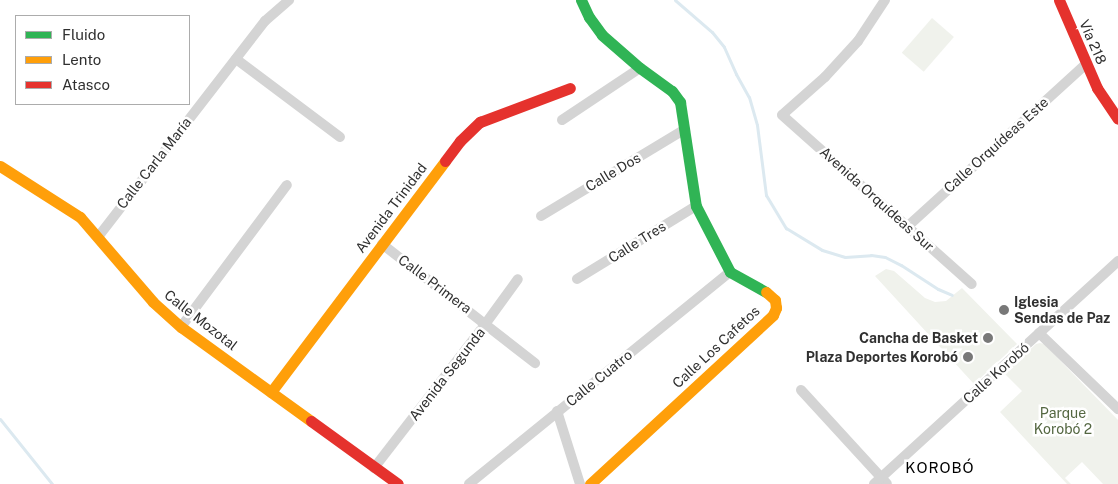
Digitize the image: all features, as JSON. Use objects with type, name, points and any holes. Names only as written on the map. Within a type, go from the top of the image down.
[{"type":"street","name":"Calle Carla María","points":[[98,237],[265,22],[289,0]]},
{"type":"street","points":[[581,0],[589,17],[602,34],[640,68],[672,91],[680,102],[696,206],[730,272]]},
{"type":"street","name":"Avenida Orquídeas Sur","points":[[885,0],[858,41],[825,77],[782,114],[972,284]]},
{"type":"street","name":"Vía 218","points":[[1059,0],[1097,88],[1118,120]]},
{"type":"street","points":[[236,59],[340,137]]},
{"type":"street","name":"Calle Orquídeas Este","points":[[908,226],[1086,64]]},
{"type":"street","points":[[562,120],[640,68]]},
{"type":"street","name":"Avenida Trinidad","points":[[271,392],[460,141],[480,122],[570,88]]},
{"type":"street","name":"Calle Dos","points":[[541,216],[685,129]]},
{"type":"street","name":"Calle Mozotal","points":[[0,166],[80,217],[148,296],[181,328],[398,484]]},
{"type":"street","points":[[181,328],[287,185]]},
{"type":"street","name":"Calle Tres","points":[[577,279],[696,206]]},
{"type":"street","name":"Calle Primera","points":[[382,244],[535,363]]},
{"type":"street","name":"Calle Korobó","points":[[880,482],[1118,261]]},
{"type":"street","name":"Calle Cuatro","points":[[469,484],[730,272]]},
{"type":"street","name":"Calle Los Cafetos","points":[[590,484],[773,315],[776,308],[775,300],[770,294],[730,272]]},
{"type":"street","name":"Avenida Segunda","points":[[374,468],[486,323],[518,278]]},
{"type":"street","points":[[1039,334],[1118,409]]},
{"type":"street","points":[[801,390],[880,482]]},
{"type":"street","points":[[557,411],[580,484]]},
{"type":"green space","points":[[932,18],[954,37],[924,72],[902,53]]},
{"type":"green space","points":[[886,269],[894,271],[925,298],[935,302],[946,301],[962,288],[1017,344],[974,384],[875,276]]},
{"type":"green space","name":"Parque Korobó 2","points":[[1036,344],[1044,344],[1118,420],[1118,484],[1103,484],[1082,462],[1065,478],[1071,484],[1067,484],[1000,412],[1022,391],[1004,373]]},
{"type":"waterway","points":[[675,0],[712,32],[724,47],[749,97],[757,125],[766,195],[786,228],[822,250],[845,257],[871,255],[885,257],[938,289],[952,295]]},
{"type":"waterway","points":[[0,419],[52,484]]},
{"type":"traffic: fast","points":[[581,0],[589,17],[602,35],[640,68],[672,91],[680,102],[696,206],[730,272],[766,292]]},
{"type":"traffic: slow","points":[[271,392],[445,161]]},
{"type":"traffic: slow","points":[[0,166],[80,217],[153,302],[181,327],[311,421]]},
{"type":"traffic: slow","points":[[590,484],[773,315],[776,308],[775,300],[766,292]]},
{"type":"traffic: jam","points":[[1059,0],[1097,88],[1118,119]]},
{"type":"traffic: jam","points":[[445,161],[460,141],[480,122],[570,88]]},
{"type":"traffic: jam","points":[[311,421],[398,484]]},
{"type":"place","name":"Iglesia Sendas de Paz","points":[[1004,310]]},
{"type":"place","name":"Cancha de Basket","points":[[988,338]]},
{"type":"place","name":"Plaza Deportes Korobó","points":[[968,357]]},
{"type":"district","name":"KOROBÓ","points":[[940,468]]}]
